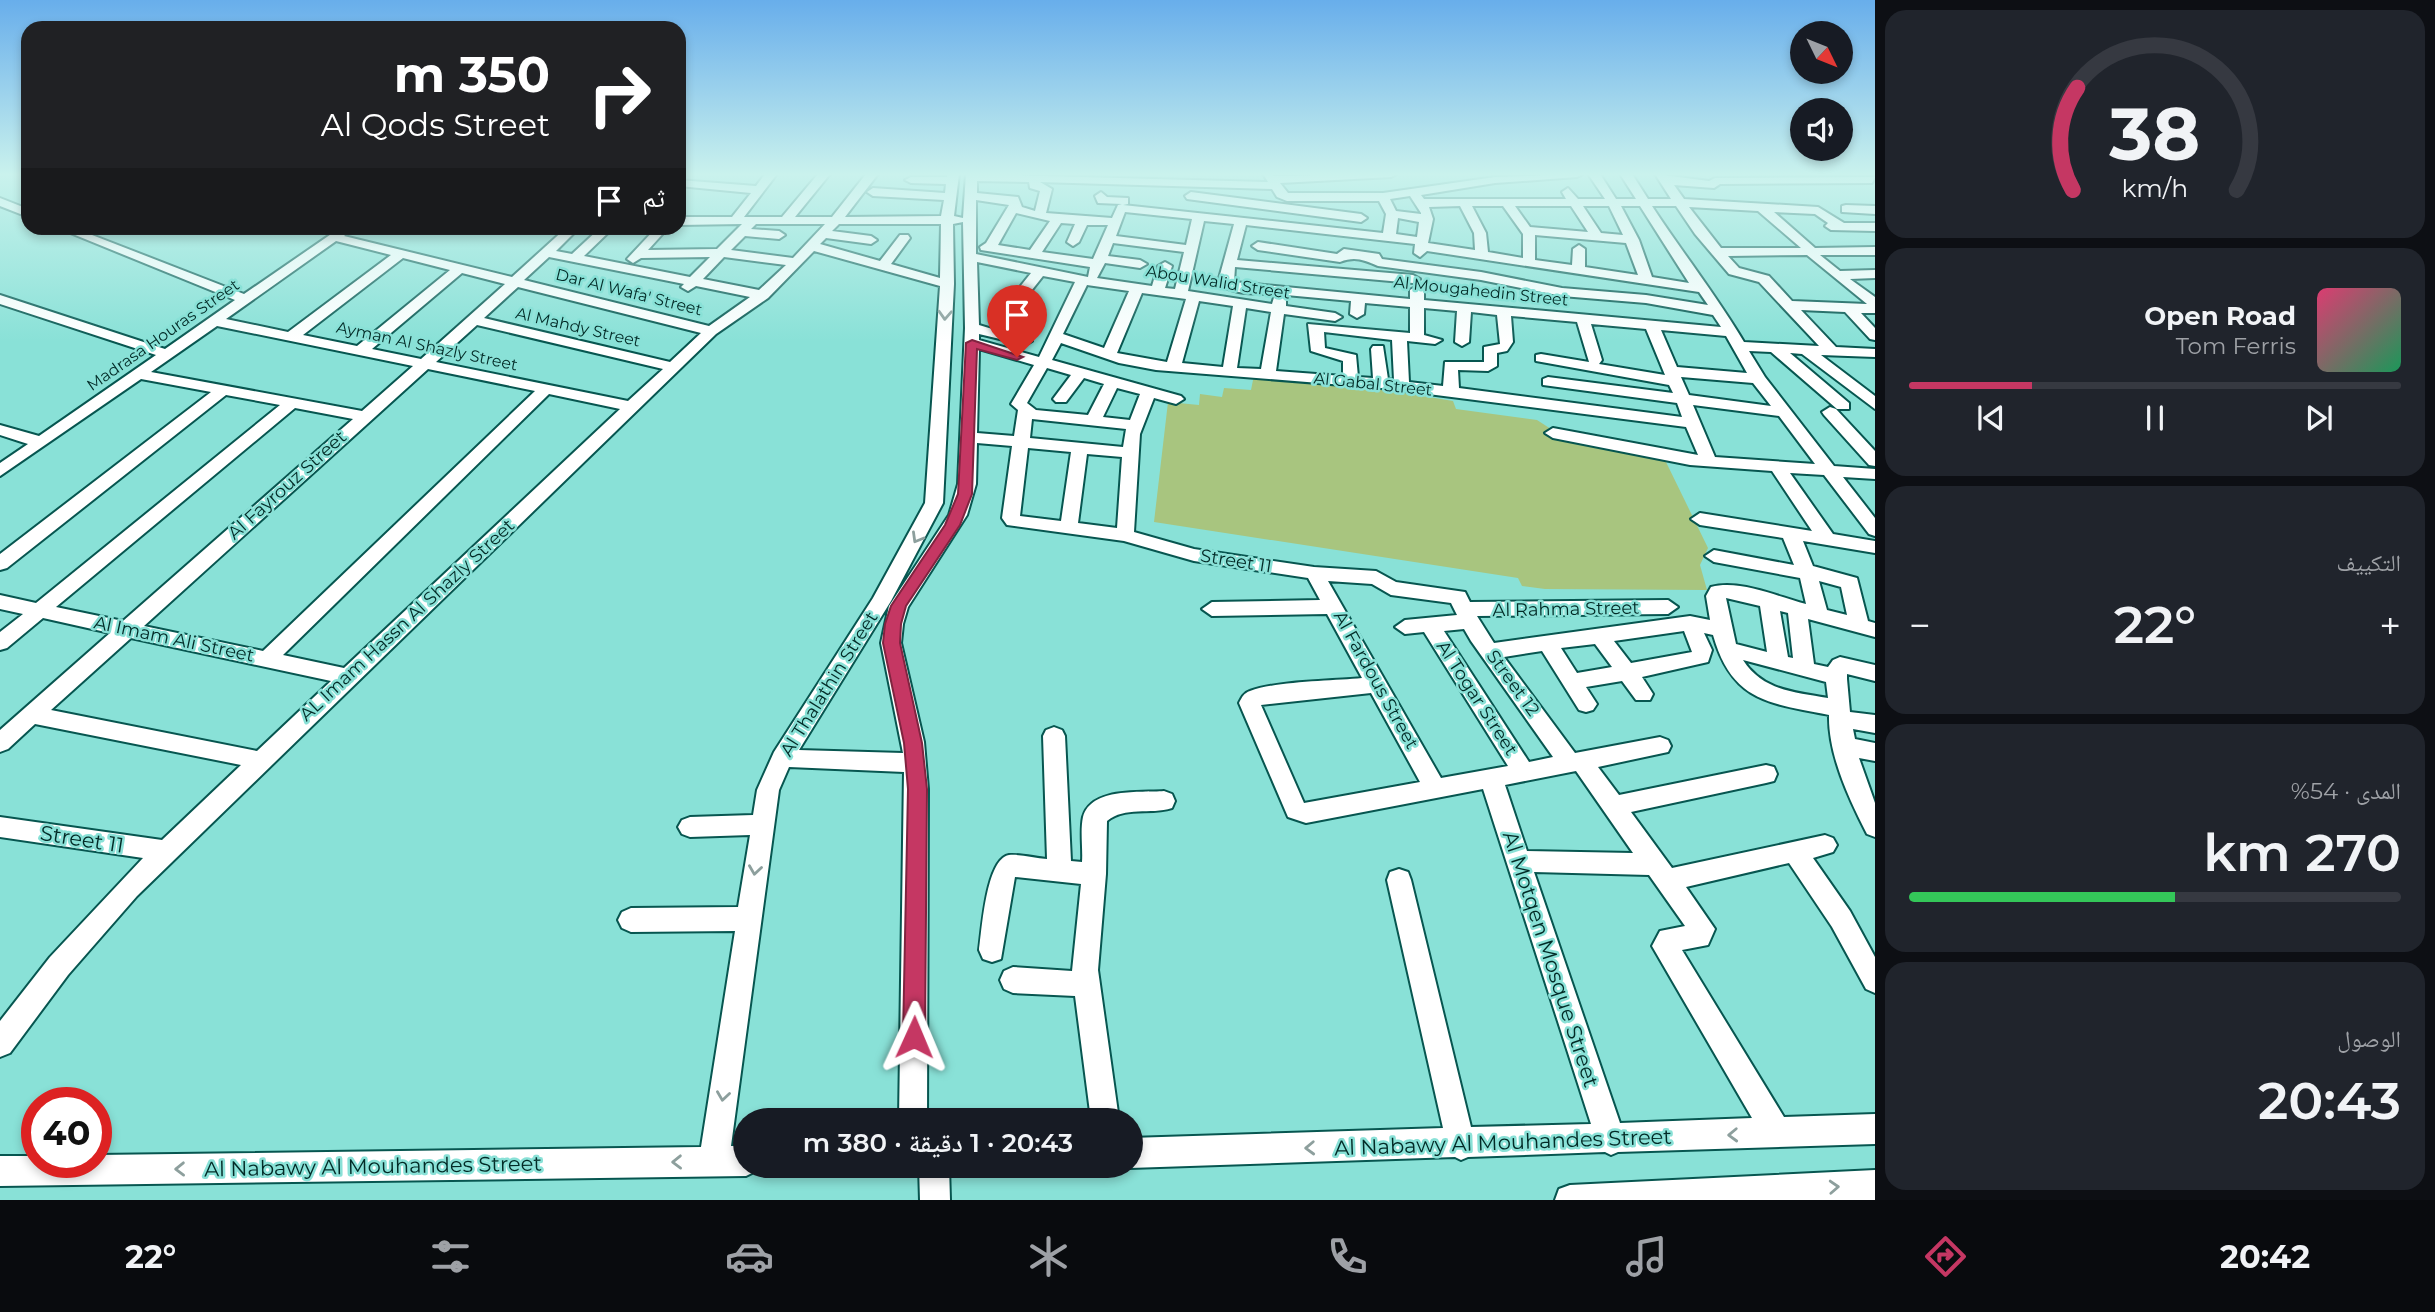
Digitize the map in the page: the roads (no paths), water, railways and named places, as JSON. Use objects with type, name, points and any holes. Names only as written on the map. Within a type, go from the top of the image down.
[{"type":"street","points":[[681,293],[724,253],[737,230]]},
{"type":"street","points":[[757,230],[779,235]]},
{"type":"street","points":[[814,230],[883,266],[947,283],[972,282]]},
{"type":"street","name":"AL Imam Hassn Al Shazly Street","points":[[0,1043],[93,926],[165,852],[711,331],[763,295],[825,230]]},
{"type":"street","points":[[823,233],[852,230]]},
{"type":"street","name":"Al Thalathin Street","points":[[913,1108],[917,789],[891,643],[890,603],[934,503],[947,283],[947,230]]},
{"type":"street","name":"Al Thalathin Street","points":[[714,1161],[768,790],[782,758],[890,603],[958,515],[967,484],[972,282],[978,249],[972,230]]},
{"type":"street","points":[[978,249],[994,230]]},
{"type":"street","points":[[1034,255],[1050,230]]},
{"type":"street","points":[[1073,242],[1078,230]]},
{"type":"street","points":[[1113,230],[1099,261],[1056,331],[1057,337],[1020,400],[1021,408],[1032,413],[1134,425]]},
{"type":"street","points":[[1173,368],[1195,230]]},
{"type":"street","points":[[1235,230],[1230,263],[1283,269],[1418,273],[1717,311]]},
{"type":"street","points":[[1318,230],[1389,238],[1703,289]]},
{"type":"street","points":[[1358,235],[1359,230]]},
{"type":"street","points":[[1389,238],[1390,230]]},
{"type":"street","points":[[1417,338],[1418,273],[1425,230]]},
{"type":"street","points":[[1478,230],[1482,255]]},
{"type":"street","points":[[1529,262],[1527,230],[1633,240]]},
{"type":"street","points":[[1592,230],[1597,237]]},
{"type":"street","points":[[1628,230],[1647,281]]},
{"type":"street","points":[[1662,230],[1693,279],[1703,289],[1758,379],[1875,530]]},
{"type":"street","points":[[1698,230],[1734,271],[1761,277],[1832,351]]},
{"type":"street","points":[[1786,230],[1874,303]]},
{"type":"street","points":[[823,233],[871,240]]},
{"type":"street","points":[[82,235],[244,299]]},
{"type":"street","name":"Madrasa Houras Street","points":[[0,471],[337,235]]},
{"type":"street","name":"Al Fayrouz Street","points":[[0,743],[517,282],[566,235]]},
{"type":"street","points":[[574,259],[600,235]]},
{"type":"street","points":[[623,270],[656,235]]},
{"type":"street","name":"Dar Al Wafa' Street","points":[[334,237],[711,331]]},
{"type":"street","points":[[883,266],[904,238]]},
{"type":"street","points":[[1110,239],[1191,249]]},
{"type":"street","points":[[1258,246],[1342,258],[1344,253],[1374,257],[1378,262],[1418,273]]},
{"type":"street","points":[[978,249],[1140,264]]},
{"type":"street","name":"Abou Walid Street","points":[[978,249],[1040,271],[1087,280],[1240,305],[1278,316],[1335,317]]},
{"type":"street","points":[[1578,270],[1579,249]]},
{"type":"street","points":[[1719,253],[1875,251]]},
{"type":"street","points":[[292,337],[402,253]]},
{"type":"street","points":[[547,253],[623,270],[763,295]]},
{"type":"street","points":[[638,254],[724,253],[796,262]]},
{"type":"street","name":"Al Mougahedin Street","points":[[1230,263],[1225,282],[1230,286],[1418,301],[1728,332]]},
{"type":"street","points":[[1157,291],[1165,266]]},
{"type":"street","points":[[360,351],[460,268]]},
{"type":"street","points":[[1268,376],[1283,269]]},
{"type":"street","points":[[1003,317],[1040,271]]},
{"type":"street","points":[[1838,275],[1875,274]]},
{"type":"street","points":[[1109,355],[1137,288]]},
{"type":"street","points":[[1357,314],[1358,296]]},
{"type":"street","points":[[1610,296],[1617,323]]},
{"type":"street","points":[[0,299],[167,354]]},
{"type":"street","points":[[1788,305],[1849,308],[1874,303]]},
{"type":"street","points":[[1228,373],[1240,305]]},
{"type":"street","points":[[1462,342],[1464,306]]},
{"type":"street","points":[[1849,308],[1875,336]]},
{"type":"street","points":[[1451,393],[1450,365],[1488,367],[1492,363],[1489,351],[1504,345],[1504,310]]},
{"type":"street","points":[[1278,316],[1317,328],[1435,340]]},
{"type":"street","points":[[1584,319],[1595,360]]},
{"type":"street","name":"Al Mahdy Street","points":[[474,320],[674,367]]},
{"type":"street","name":"Ayman Al Shazly Street","points":[[215,321],[633,407]]},
{"type":"street","points":[[1652,325],[1709,462]]},
{"type":"street","points":[[1317,328],[1318,351],[1350,358],[1350,380]]},
{"type":"street","points":[[972,335],[1025,341]]},
{"type":"street","points":[[972,335],[1040,363],[1176,399]]},
{"type":"street","points":[[1399,336],[1402,385]]},
{"type":"street","name":"Al Gabal Street","points":[[1057,337],[1109,355],[1173,368],[1402,385],[1692,423]]},
{"type":"street","points":[[1737,346],[1871,355]]},
{"type":"street","points":[[1775,348],[1836,409],[1875,461]]},
{"type":"street","points":[[1378,349],[1381,383]]},
{"type":"street","points":[[1806,350],[1875,404]]},
{"type":"street","points":[[1541,358],[1560,358],[1672,376],[1758,379]]},
{"type":"street","points":[[1560,358],[1582,439]]},
{"type":"street","points":[[138,374],[364,416]]},
{"type":"street","points":[[1061,399],[1079,374]]},
{"type":"street","points":[[1548,382],[1783,412]]},
{"type":"street","points":[[1094,420],[1101,401],[1112,384]]},
{"type":"street","points":[[1852,385],[1875,386]]},
{"type":"street","points":[[267,659],[546,389]]},
{"type":"street","points":[[0,564],[223,390]]},
{"type":"street","points":[[1125,535],[1134,425],[1148,393]]},
{"type":"street","points":[[0,643],[293,402]]},
{"type":"street","points":[[1021,442],[1032,413]]},
{"type":"street","points":[[0,430],[40,442]]},
{"type":"street","points":[[1553,433],[1709,462],[1875,474]]},
{"type":"street","points":[[968,437],[1131,453]]},
{"type":"street","name":"Street 11","points":[[1021,442],[1011,518],[1016,522],[1125,535],[1195,555],[1314,573],[1376,578],[1391,588],[1463,606]]},
{"type":"street","points":[[1069,527],[1080,448]]},
{"type":"street","points":[[1777,467],[1828,541]]},
{"type":"street","points":[[1700,519],[1875,547]]},
{"type":"street","points":[[1791,535],[1818,614]]},
{"type":"street","points":[[1714,556],[1845,579],[1850,583],[1855,603],[1867,627]]},
{"type":"street","name":"Al Fardous Street","points":[[1314,573],[1435,788]]},
{"type":"street","points":[[1867,627],[1731,591],[1718,592],[1716,596],[1720,629],[1728,649],[1747,681],[1761,691],[1875,724]]},
{"type":"street","points":[[1769,601],[1779,662]]},
{"type":"street","name":"Al Imam Ali Street","points":[[0,602],[348,677]]},
{"type":"street","points":[[1855,603],[1875,608]]},
{"type":"street","points":[[1405,627],[1430,625],[1463,606]]},
{"type":"street","name":"Al Rahma Street","points":[[1463,606],[1668,607]]},
{"type":"street","name":"Street 12","points":[[1463,606],[1490,651],[1575,762],[1613,806],[1703,932],[1699,937],[1669,939],[1665,946],[1777,1133]]},
{"type":"street","points":[[1212,609],[1335,607]]},
{"type":"street","points":[[1797,609],[1805,669]]},
{"type":"street","points":[[1490,651],[1690,623],[1720,629]]},
{"type":"street","points":[[1572,682],[1701,657],[1702,650],[1690,623]]},
{"type":"street","name":"Al Togar Street","points":[[1430,625],[1524,772]]},
{"type":"street","points":[[1600,635],[1643,694]]},
{"type":"street","points":[[1547,643],[1586,704]]},
{"type":"street","points":[[1728,649],[1836,677]]},
{"type":"street","points":[[1873,818],[1844,746],[1836,677],[1840,665],[1875,673]]},
{"type":"street","points":[[1378,684],[1263,696],[1254,698],[1250,703],[1296,810],[1306,813],[1660,746]]},
{"type":"street","points":[[31,715],[259,760]]},
{"type":"street","points":[[1054,736],[1059,870]]},
{"type":"street","points":[[1844,746],[1875,752]]},
{"type":"street","points":[[782,758],[914,763]]},
{"type":"street","points":[[1613,806],[1766,774]]},
{"type":"street","name":"Al Motqen Mosque Street","points":[[1491,778],[1612,1140]]},
{"type":"street","points":[[1103,1108],[1086,984],[1095,823],[1098,811],[1111,804],[1164,801]]},
{"type":"street","points":[[690,827],[762,825]]},
{"type":"street","name":"Street 11","points":[[0,827],[165,852]]},
{"type":"street","points":[[1518,861],[1660,872],[1825,845]]},
{"type":"street","points":[[1794,851],[1841,919],[1854,947],[1875,980]]},
{"type":"street","points":[[992,950],[1005,870],[1015,865],[1094,874]]},
{"type":"street","points":[[1399,880],[1461,1145]]},
{"type":"street","points":[[631,920],[748,919]]},
{"type":"street","points":[[1013,980],[1086,984]]},
{"type":"street","name":"Al Nabawy Al Mouhandes Street","points":[[1143,1153],[1461,1145],[1875,1129]]},
{"type":"street","name":"Al Nabawy Al Mouhandes Street","points":[[0,1171],[733,1161]]},
{"type":"street","points":[[934,1178],[935,1200]]},
{"type":"street","points":[[1570,1200],[1875,1185]]}]
